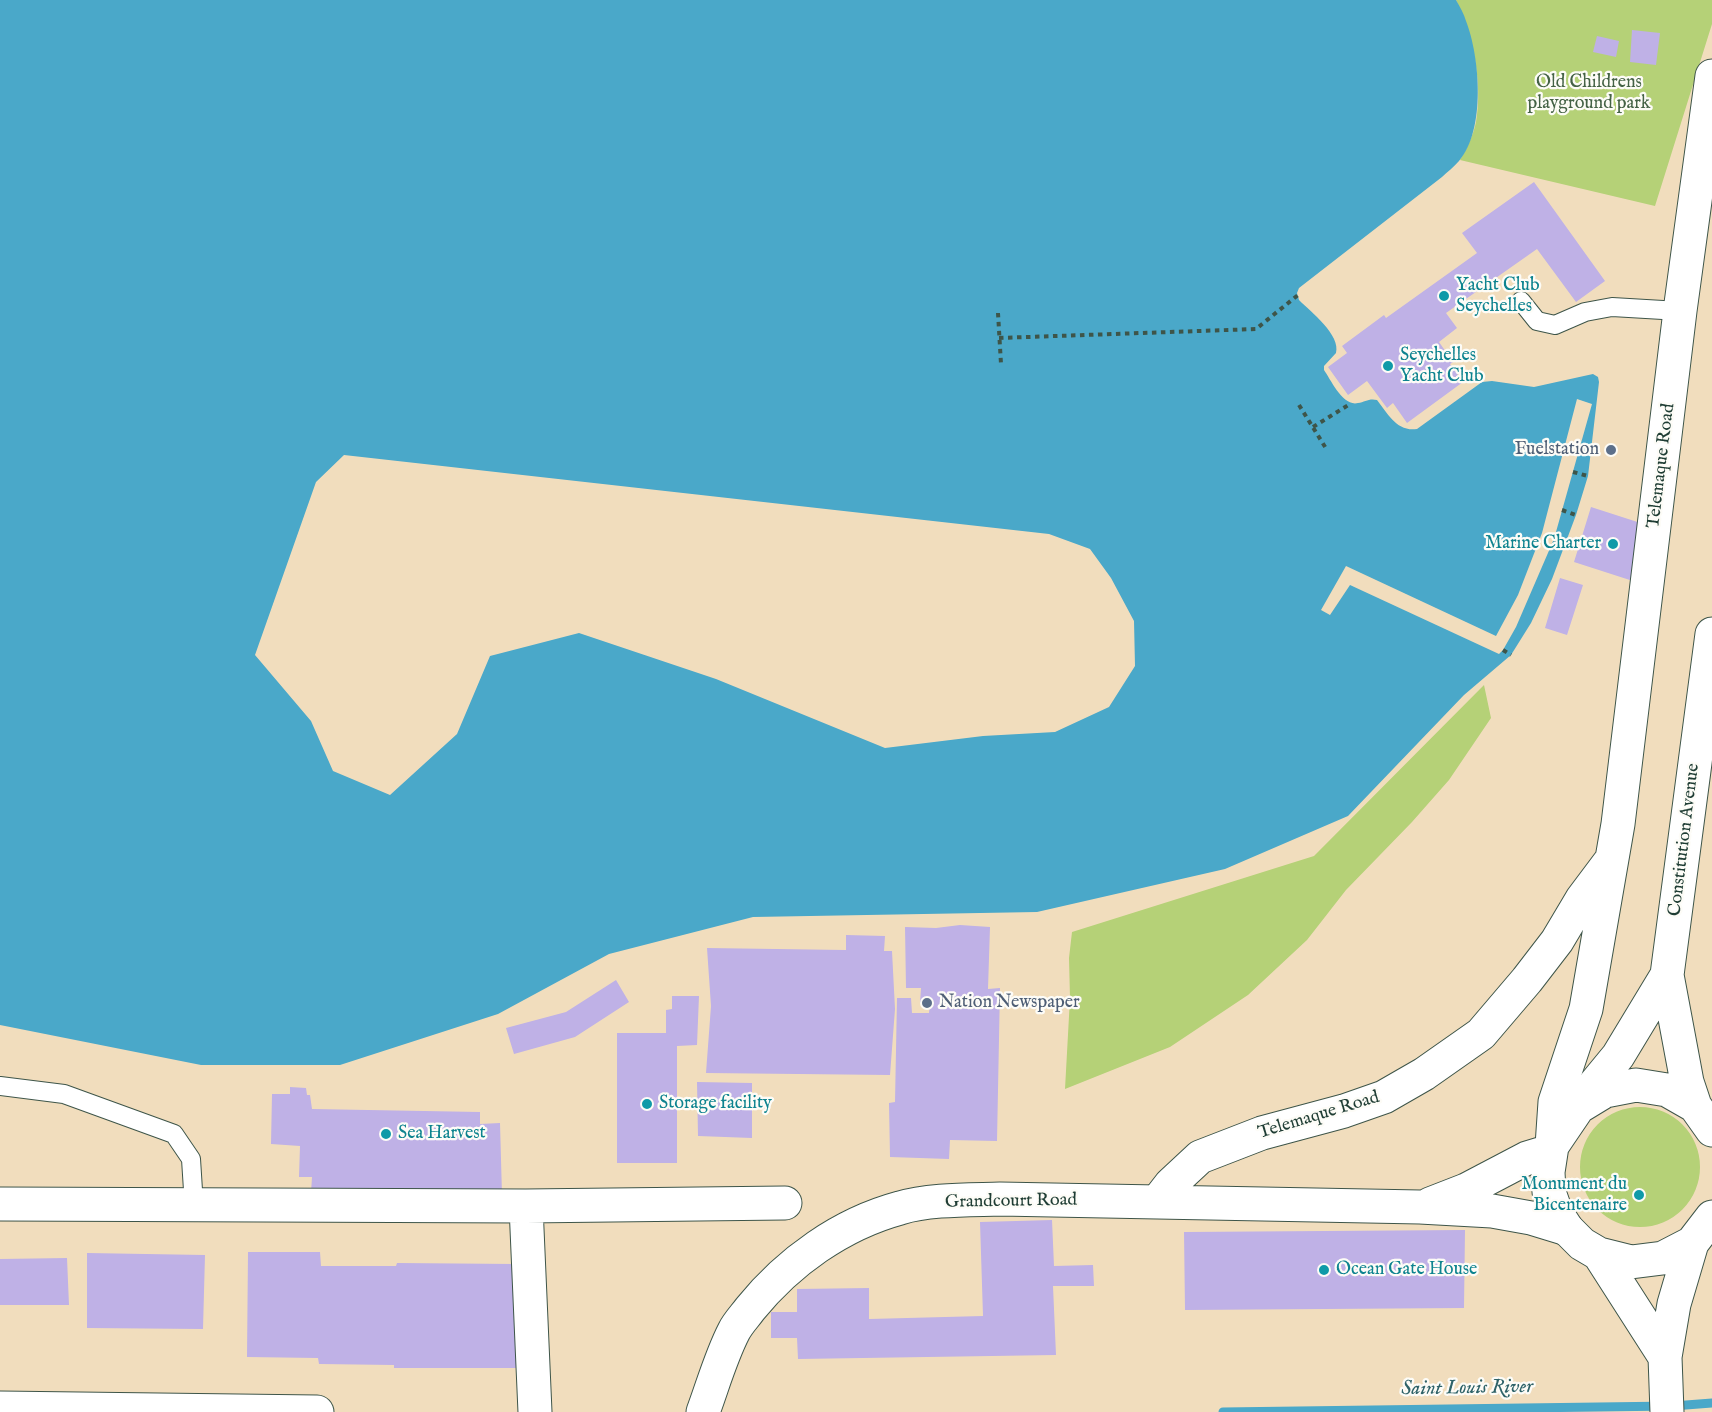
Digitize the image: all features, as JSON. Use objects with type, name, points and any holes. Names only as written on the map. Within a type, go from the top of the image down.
[{"type":"street","name":"Telemaque Road","points":[[1567,1229],[1556,1212],[1549,1192],[1548,1172],[1555,1102],[1586,1009],[1613,856],[1680,311],[1712,76]]},
{"type":"street","name":"Constitution Avenue","points":[[1705,1117],[1687,1082],[1667,975],[1712,634]]},
{"type":"street","name":"Telemaque Road","points":[[1156,1202],[1171,1184],[1200,1157],[1262,1132],[1344,1111],[1384,1097],[1424,1074],[1481,1034],[1557,941],[1582,899],[1613,856]]},
{"type":"street","name":"Constitution Avenue","points":[[1551,1148],[1618,1056],[1667,975]]},
{"type":"street","points":[[1578,1108],[1605,1091],[1636,1085],[1667,1090],[1705,1117]]},
{"type":"street","points":[[1420,1208],[1466,1190],[1551,1148]]},
{"type":"street","name":"Grandcourt Road","points":[[703,1412],[735,1329],[770,1285],[798,1260],[839,1235],[870,1219],[901,1207],[1000,1199],[1420,1208],[1492,1211],[1531,1218],[1567,1229]]},
{"type":"street","points":[[0,1204],[526,1206],[785,1203]]},
{"type":"street","points":[[526,1206],[535,1412]]},
{"type":"street","points":[[1667,1412],[1665,1368],[1674,1304],[1692,1243],[1712,1217]]},
{"type":"street","points":[[1567,1229],[1582,1244],[1599,1254],[1630,1262],[1663,1258],[1692,1243]]},
{"type":"street","points":[[1599,1254],[1665,1368]]},
{"type":"street","points":[[0,1408],[84,1411],[317,1412]]},
{"type":"lane","points":[[1521,301],[1537,321],[1555,325],[1585,312],[1612,307],[1680,311]]},
{"type":"lane","points":[[0,1086],[64,1094],[174,1134],[191,1159],[194,1206]]},
{"type":"path","points":[[999,338],[1256,329],[1298,296]]},
{"type":"path","points":[[998,313],[1001,364]]},
{"type":"path","points":[[1313,427],[1350,404]]},
{"type":"path","points":[[1299,405],[1327,450]]},
{"type":"path","points":[[1573,472],[1588,476]]},
{"type":"path","points":[[1562,510],[1576,515]]},
{"type":"path","points":[[1554,539],[1565,543]]},
{"type":"path","points":[[1503,650],[1511,655]]},
{"type":"green space","name":"Old Childrens playground park","points":[[1456,0],[1712,0],[1712,24],[1655,206],[1460,160],[1475,127],[1478,91],[1472,44]]},
{"type":"green space","points":[[1484,685],[1491,718],[1449,780],[1346,890],[1307,940],[1248,995],[1170,1047],[1065,1089],[1070,998],[1069,958],[1072,932],[1314,856]]},
{"type":"green space","points":[[1640,1107],[1663,1111],[1683,1124],[1696,1144],[1700,1167],[1696,1190],[1683,1210],[1663,1223],[1640,1227],[1617,1223],[1597,1210],[1584,1190],[1580,1167],[1584,1144],[1597,1124],[1617,1111]]},
{"type":"water","points":[[0,0],[1456,0],[1471,36],[1477,73],[1477,113],[1468,148],[1459,161],[1442,177],[1299,288],[1297,293],[1299,300],[1324,324],[1334,339],[1336,353],[1324,366],[1324,370],[1338,392],[1347,401],[1353,403],[1377,400],[1389,416],[1404,428],[1417,429],[1482,382],[1492,381],[1534,387],[1593,374],[1598,377],[1588,476],[1552,579],[1531,623],[1511,655],[1464,695],[1348,816],[1225,869],[1037,912],[753,917],[609,954],[498,1014],[340,1065],[201,1065],[0,1025]],"holes":[[[344,455],[1049,534],[1090,549],[1111,578],[1134,621],[1135,666],[1109,707],[1055,732],[983,736],[885,748],[716,679],[579,633],[490,656],[457,734],[390,795],[333,771],[311,721],[255,655],[316,482]]]},
{"type":"pier","points":[[1577,399],[1592,404],[1554,539],[1516,627],[1499,654],[1350,585],[1330,615],[1321,610],[1346,566],[1496,636],[1518,595],[1542,533]]},
{"type":"building","points":[[1632,30],[1660,33],[1656,65],[1630,62]]},
{"type":"building","points":[[1597,36],[1619,41],[1616,57],[1593,52]]},
{"type":"building","points":[[1534,182],[1605,281],[1576,302],[1537,249],[1446,313],[1457,328],[1439,342],[1453,362],[1450,364],[1463,382],[1407,423],[1393,403],[1387,408],[1367,381],[1348,395],[1328,367],[1347,353],[1342,346],[1384,315],[1386,318],[1477,253],[1462,233]]},
{"type":"building","name":"Marine Charter","points":[[1591,507],[1653,527],[1636,582],[1574,562]]},
{"type":"building","points":[[1560,578],[1583,585],[1567,635],[1545,628]]},
{"type":"building","points":[[960,925],[990,927],[988,989],[1000,988],[997,1141],[950,1140],[949,1159],[890,1157],[889,1103],[895,1102],[897,998],[911,998],[912,1013],[929,1013],[930,1003],[920,1003],[921,988],[906,988],[905,927],[936,928]]},
{"type":"building","points":[[846,935],[885,936],[884,951],[892,951],[895,1009],[890,1075],[706,1073],[711,1006],[707,948],[846,950]]},
{"type":"building","points":[[616,980],[629,1002],[575,1037],[514,1054],[506,1028],[566,1012]]},
{"type":"building","name":"Storage facility","points":[[672,996],[699,996],[697,1045],[677,1046],[677,1163],[617,1163],[617,1033],[666,1033],[666,1010],[672,1009]]},
{"type":"building","points":[[697,1082],[752,1083],[752,1138],[698,1136]]},
{"type":"building","name":"Sea Harvest","points":[[290,1087],[306,1088],[307,1095],[310,1095],[312,1109],[480,1112],[480,1124],[500,1123],[502,1195],[311,1193],[312,1177],[299,1177],[300,1146],[271,1144],[272,1094],[290,1094]]},
{"type":"building","points":[[1052,1220],[1054,1266],[1093,1265],[1094,1286],[1053,1286],[1056,1355],[798,1359],[797,1338],[771,1338],[771,1312],[797,1312],[797,1289],[869,1288],[869,1319],[983,1316],[980,1222]]},
{"type":"building","name":"Ocean Gate House","points":[[1465,1230],[1464,1308],[1185,1310],[1184,1232]]},
{"type":"building","points":[[248,1252],[320,1252],[321,1266],[396,1266],[397,1263],[516,1264],[517,1368],[394,1368],[394,1365],[319,1364],[318,1358],[247,1357]]},
{"type":"building","points":[[87,1253],[205,1255],[203,1329],[87,1328]]},
{"type":"building","points":[[67,1258],[69,1305],[0,1305],[0,1259]]},
{"type":"waterway","name":"Saint Louis River","points":[[1223,1412],[1673,1406],[1712,1403]]},
{"type":"place","name":"Yacht Club Seychelles","points":[[1444,296]]},
{"type":"place","name":"Seychelles Yacht Club","points":[[1388,366]]},
{"type":"place","name":"Fuelstation","points":[[1611,450]]},
{"type":"place","name":"Marine Charter","points":[[1613,544]]},
{"type":"place","name":"Nation Newspaper","points":[[927,1003]]},
{"type":"place","name":"Storage facility","points":[[647,1104]]},
{"type":"place","name":"Sea Harvest","points":[[386,1134]]},
{"type":"place","name":"Monument du Bicentenaire","points":[[1639,1195]]},
{"type":"place","name":"Ocean Gate House","points":[[1324,1270]]}]
